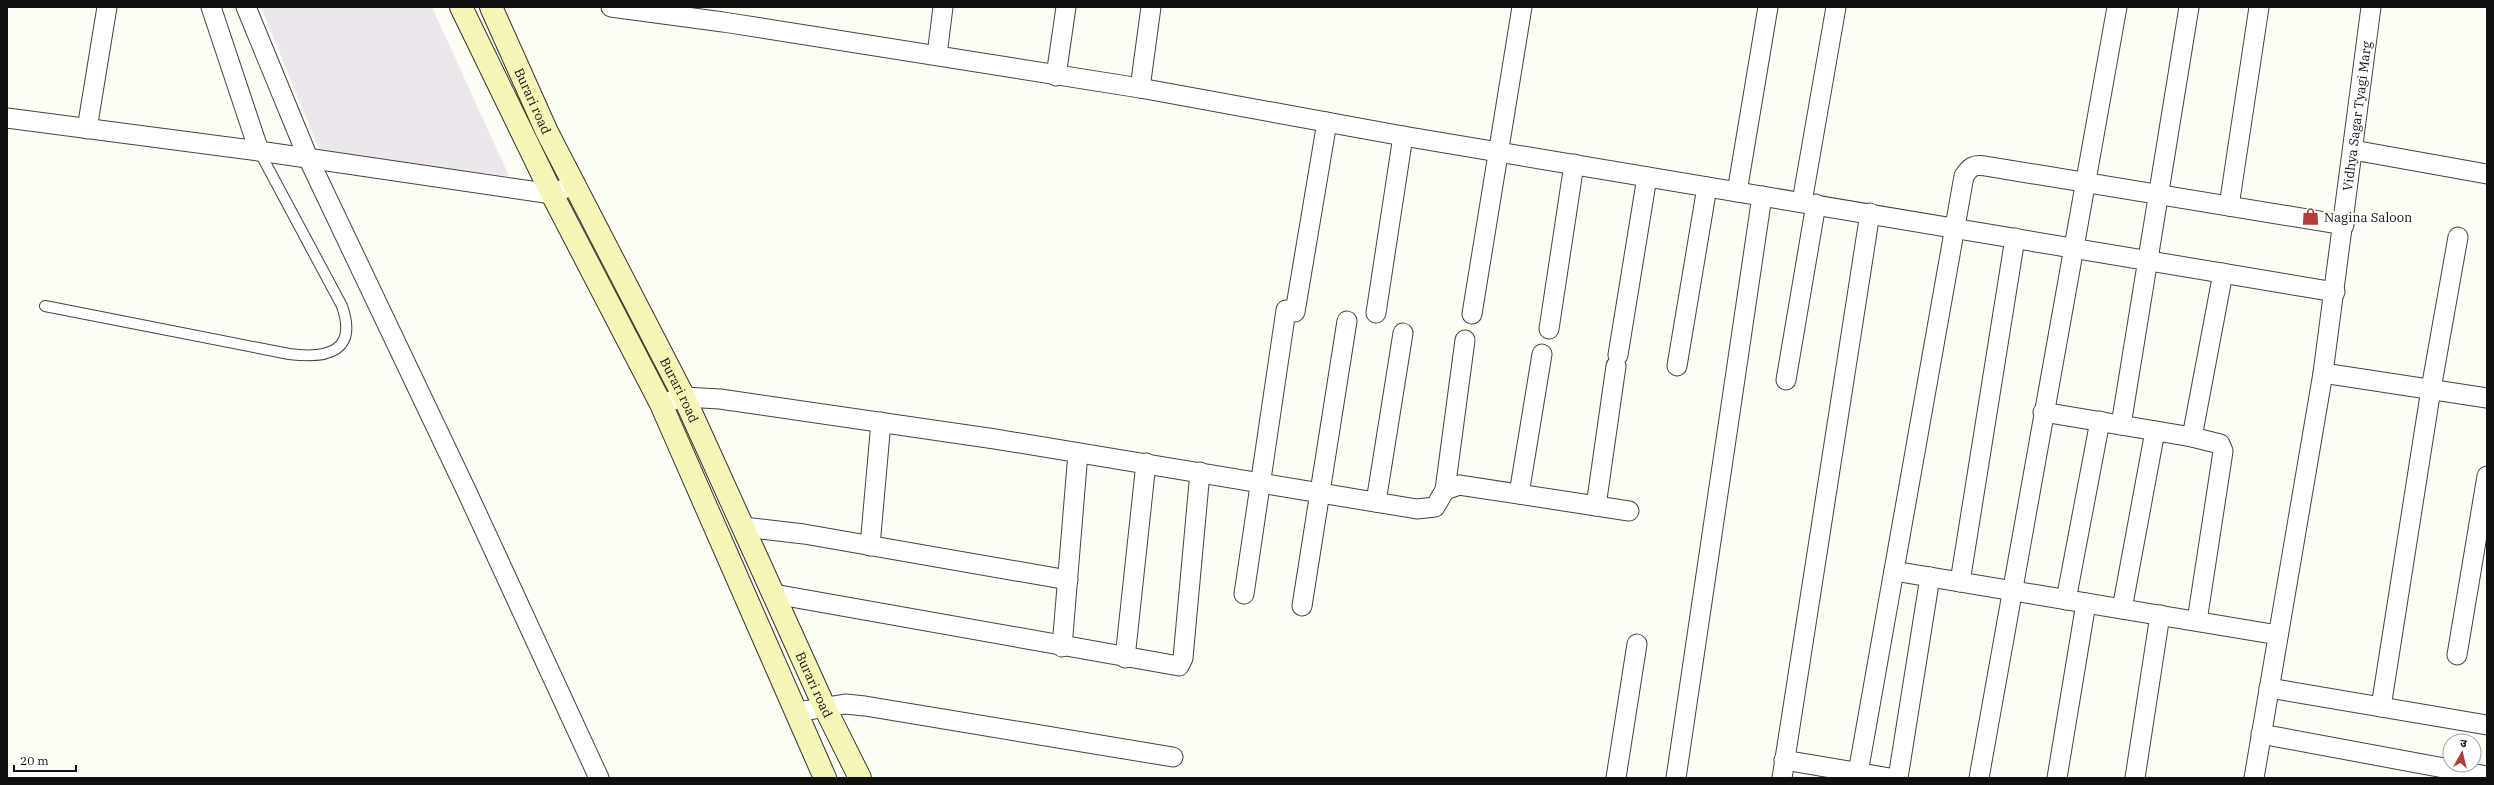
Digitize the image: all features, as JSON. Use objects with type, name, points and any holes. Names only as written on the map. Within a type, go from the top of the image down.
[{"type":"main road","name":"Burari road","points":[[461,7],[552,194],[661,404],[825,778]]},
{"type":"main road","name":"Burari road","points":[[491,7],[547,132],[684,397],[824,706],[860,778]]},
{"type":"street","points":[[88,129],[107,7]]},
{"type":"street","points":[[211,7],[265,152]]},
{"type":"street","points":[[246,7],[301,158],[470,499],[599,778]]},
{"type":"street","points":[[611,7],[724,14],[937,55],[1056,76],[1140,88],[1404,136],[2335,292]]},
{"type":"street","points":[[937,55],[943,7]]},
{"type":"street","points":[[1056,76],[1066,7]]},
{"type":"street","points":[[1140,88],[1151,7]]},
{"type":"street","points":[[1472,314],[1500,152],[1522,7]]},
{"type":"street","points":[[1737,192],[1768,7]]},
{"type":"street","points":[[1786,380],[1836,7]]},
{"type":"street","points":[[1979,778],[2043,412],[2073,248],[2087,183],[2117,7]]},
{"type":"street","points":[[2121,425],[2189,7]]},
{"type":"street","points":[[2229,206],[2259,7]]},
{"type":"street","name":"Vidhya Sagar Tyagi Marg","points":[[2254,778],[2323,373],[2344,225],[2371,7]]},
{"type":"street","points":[[7,118],[265,152],[552,194],[575,184]]},
{"type":"street","points":[[1244,594],[1259,482],[1286,310],[1296,312],[1327,122]]},
{"type":"street","points":[[1376,313],[1404,136]]},
{"type":"street","points":[[2353,150],[2487,174]]},
{"type":"street","points":[[1549,329],[1574,164]]},
{"type":"street","points":[[1850,774],[1894,571],[1964,176],[1969,168],[1977,165],[2344,225]]},
{"type":"street","points":[[1596,506],[1617,360],[1647,177]]},
{"type":"street","points":[[1677,366],[1707,186]]},
{"type":"street","points":[[1676,778],[1762,196]]},
{"type":"street","points":[[1870,213],[1783,769],[1890,778]]},
{"type":"street","points":[[2381,707],[2431,389],[2458,237]]},
{"type":"street","points":[[1960,582],[2014,238]]},
{"type":"street","points":[[2192,437],[2223,273]]},
{"type":"street","points":[[1302,606],[1347,321]]},
{"type":"street","points":[[1376,502],[1403,333]]},
{"type":"street","points":[[661,404],[684,397],[720,399],[1146,463],[1376,502],[1428,509],[1435,507],[1445,490],[1465,340]]},
{"type":"street","points":[[1519,494],[1542,354]]},
{"type":"street","points":[[2323,373],[2487,398]]},
{"type":"street","points":[[2043,412],[2192,437],[2220,444],[2223,451],[2197,621]]},
{"type":"street","points":[[2066,600],[2100,421]]},
{"type":"street","points":[[870,546],[881,422]]},
{"type":"street","points":[[2122,609],[2155,431]]},
{"type":"street","points":[[1062,646],[1078,453]]},
{"type":"street","points":[[1125,658],[1146,463]]},
{"type":"street","points":[[774,594],[1170,666],[1179,666],[1183,658],[1200,472]]},
{"type":"street","points":[[2458,655],[2487,476]]},
{"type":"street","points":[[1445,490],[1460,485],[1629,511]]},
{"type":"street","points":[[744,527],[870,546],[1068,580]]},
{"type":"street","points":[[1894,571],[2278,635]]},
{"type":"street","points":[[1898,778],[1930,577]]},
{"type":"street","points":[[2057,778],[2086,603]]},
{"type":"street","points":[[2135,778],[2160,615]]},
{"type":"street","points":[[1616,778],[1637,644]]},
{"type":"street","points":[[2269,688],[2487,725]]},
{"type":"street","points":[[797,712],[824,706],[845,704],[865,706],[1173,757]]},
{"type":"street","points":[[2261,734],[2487,776]]},
{"type":"lane","points":[[45,306],[289,354],[324,356],[336,350],[344,341],[348,329],[342,306],[265,152]]},
{"type":"shaded area","points":[[261,7],[432,7],[509,176],[322,156]]},
{"type":"place","name":"Nagina Saloon","points":[[2311,217]]}]
